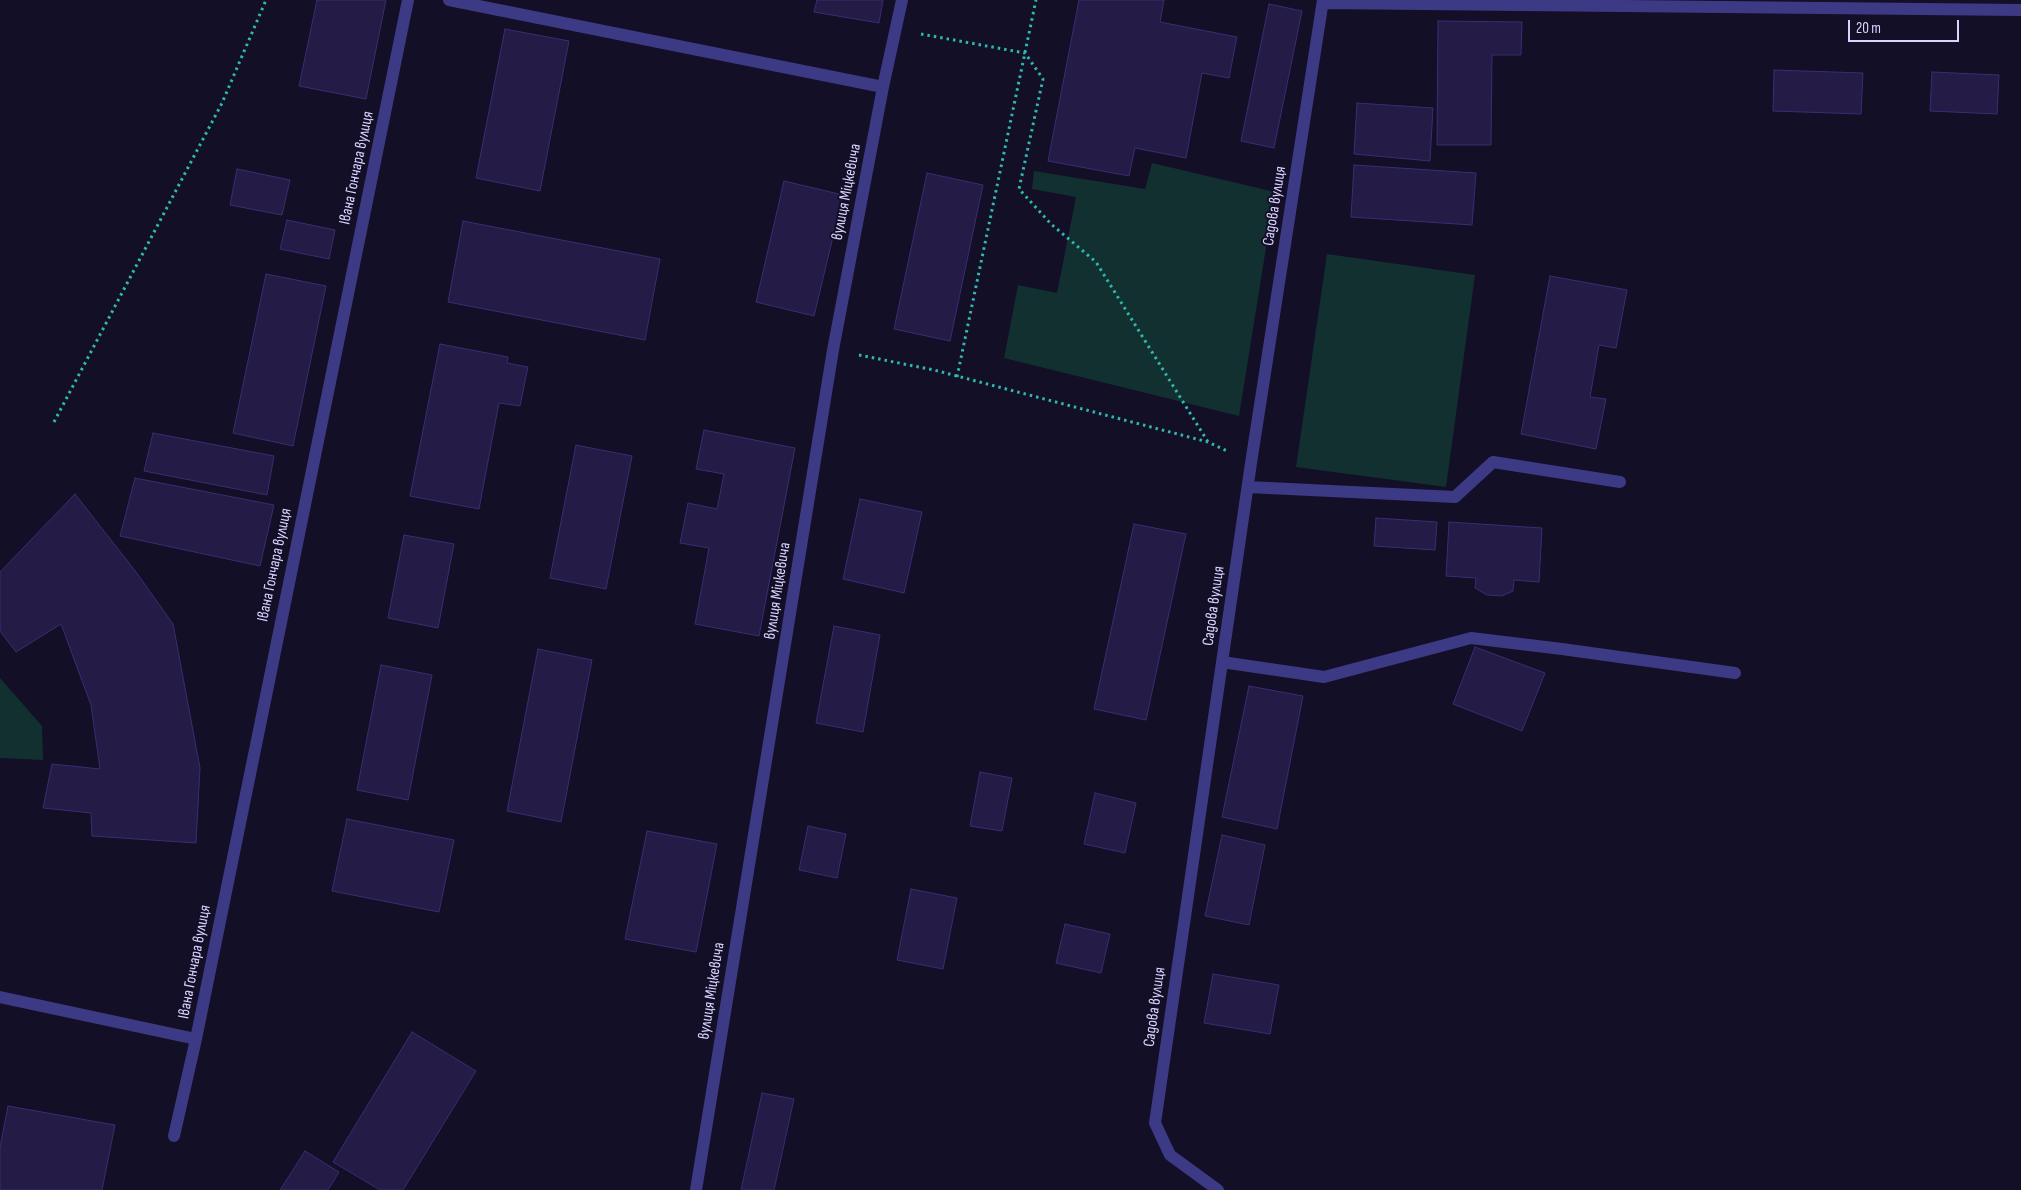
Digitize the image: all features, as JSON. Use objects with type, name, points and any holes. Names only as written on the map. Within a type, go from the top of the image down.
[{"type":"street","name":"Івана Гончара вулиця","points":[[174,1136],[196,1039],[408,0]]},
{"type":"street","points":[[449,0],[883,87]]},
{"type":"street","name":"вулиця Міцкевича","points":[[696,1190],[834,350],[883,87],[902,0]]},
{"type":"street","points":[[1323,2],[2021,10]]},
{"type":"street","name":"Садова вулиця","points":[[1218,1190],[1170,1155],[1155,1123],[1251,463],[1323,2]]},
{"type":"street","points":[[1248,488],[1455,497],[1493,462],[1620,482]]},
{"type":"street","points":[[1222,662],[1324,677],[1471,638],[1735,674]]},
{"type":"street","points":[[0,997],[196,1039]]},
{"type":"path","points":[[54,422],[222,103],[266,0]]},
{"type":"path","points":[[957,377],[1036,0]]},
{"type":"path","points":[[896,28],[1025,53],[1043,79],[1019,189],[1052,224],[1096,262],[1208,442]]},
{"type":"path","points":[[834,350],[934,370],[1208,442],[1251,463]]},
{"type":"green space","points":[[1152,163],[1275,192],[1239,416],[1004,358],[1018,285],[1057,293],[1076,197],[1032,189],[1034,171],[1145,189]]},
{"type":"green space","points":[[1327,254],[1475,275],[1446,487],[1296,467]]},
{"type":"green space","points":[[0,678],[42,726],[43,760],[0,758]]},
{"type":"building","points":[[317,0],[386,0],[366,99],[299,86]]},
{"type":"building","points":[[817,0],[883,0],[879,23],[814,12]]},
{"type":"building","points":[[1079,0],[1164,0],[1160,22],[1237,37],[1229,78],[1202,73],[1186,158],[1135,148],[1129,176],[1048,161]]},
{"type":"building","points":[[1269,4],[1302,11],[1274,148],[1241,141]]},
{"type":"building","points":[[1438,21],[1522,22],[1521,55],[1492,55],[1491,145],[1437,145]]},
{"type":"building","points":[[505,29],[569,41],[540,191],[476,178]]},
{"type":"building","points":[[1774,70],[1863,73],[1861,114],[1773,111]]},
{"type":"building","points":[[1932,72],[1999,75],[1997,114],[1930,111]]},
{"type":"building","points":[[1357,103],[1433,108],[1430,161],[1354,154]]},
{"type":"building","points":[[1354,165],[1476,173],[1472,225],[1351,217]]},
{"type":"building","points":[[237,169],[290,180],[282,215],[230,205]]},
{"type":"building","points":[[927,173],[983,185],[950,341],[894,329]]},
{"type":"building","points":[[784,181],[843,195],[814,316],[756,302]]},
{"type":"building","points":[[287,220],[335,230],[329,259],[280,249]]},
{"type":"building","points":[[463,221],[660,259],[645,340],[448,302]]},
{"type":"building","points":[[266,274],[326,286],[293,446],[233,433]]},
{"type":"building","points":[[1550,276],[1627,290],[1616,348],[1599,345],[1590,397],[1606,399],[1596,449],[1521,434]]},
{"type":"building","points":[[440,344],[508,357],[507,363],[528,367],[520,406],[499,403],[479,509],[410,496]]},
{"type":"building","points":[[704,430],[795,448],[759,636],[695,624],[709,548],[680,543],[688,503],[717,509],[724,474],[696,469]]},
{"type":"building","points":[[153,433],[274,456],[267,495],[144,471]]},
{"type":"building","points":[[576,445],[632,456],[606,589],[550,578]]},
{"type":"building","points":[[135,478],[274,505],[260,566],[120,536]]},
{"type":"building","points":[[75,494],[136,572],[173,624],[200,768],[196,843],[92,836],[91,813],[43,808],[52,764],[100,769],[91,705],[61,624],[16,652],[0,631],[0,572]]},
{"type":"building","points":[[860,499],[922,512],[904,593],[843,579]]},
{"type":"building","points":[[1376,518],[1437,522],[1435,550],[1374,546]]},
{"type":"building","points":[[1449,522],[1542,528],[1539,582],[1514,580],[1513,591],[1502,596],[1487,595],[1475,588],[1476,578],[1446,576]]},
{"type":"building","points":[[1134,524],[1186,534],[1146,720],[1094,709]]},
{"type":"building","points":[[404,535],[454,544],[438,628],[388,618]]},
{"type":"building","points":[[834,626],[880,635],[863,732],[816,723]]},
{"type":"building","points":[[1475,647],[1545,673],[1522,731],[1453,704]]},
{"type":"building","points":[[538,649],[592,660],[561,822],[507,811]]},
{"type":"building","points":[[381,665],[432,675],[408,800],[357,790]]},
{"type":"building","points":[[1249,686],[1303,696],[1277,829],[1222,817]]},
{"type":"building","points":[[980,772],[1012,778],[1002,831],[970,826]]},
{"type":"building","points":[[1095,793],[1136,803],[1125,853],[1084,844]]},
{"type":"building","points":[[347,819],[454,840],[439,912],[332,891]]},
{"type":"building","points":[[808,826],[846,834],[837,878],[799,870]]},
{"type":"building","points":[[647,831],[717,844],[696,952],[625,939]]},
{"type":"building","points":[[1222,835],[1265,845],[1249,925],[1205,916]]},
{"type":"building","points":[[911,889],[957,898],[943,969],[897,960]]},
{"type":"building","points":[[1065,924],[1110,934],[1101,973],[1056,963]]},
{"type":"building","points":[[1213,974],[1279,985],[1270,1034],[1204,1023]]},
{"type":"building","points":[[412,1032],[476,1071],[403,1190],[380,1190],[333,1162]]},
{"type":"building","points":[[762,1093],[794,1099],[774,1190],[741,1190]]},
{"type":"building","points":[[8,1106],[115,1125],[102,1190],[0,1190],[0,1147]]},
{"type":"building","points":[[305,1151],[339,1172],[328,1190],[280,1190]]}]
